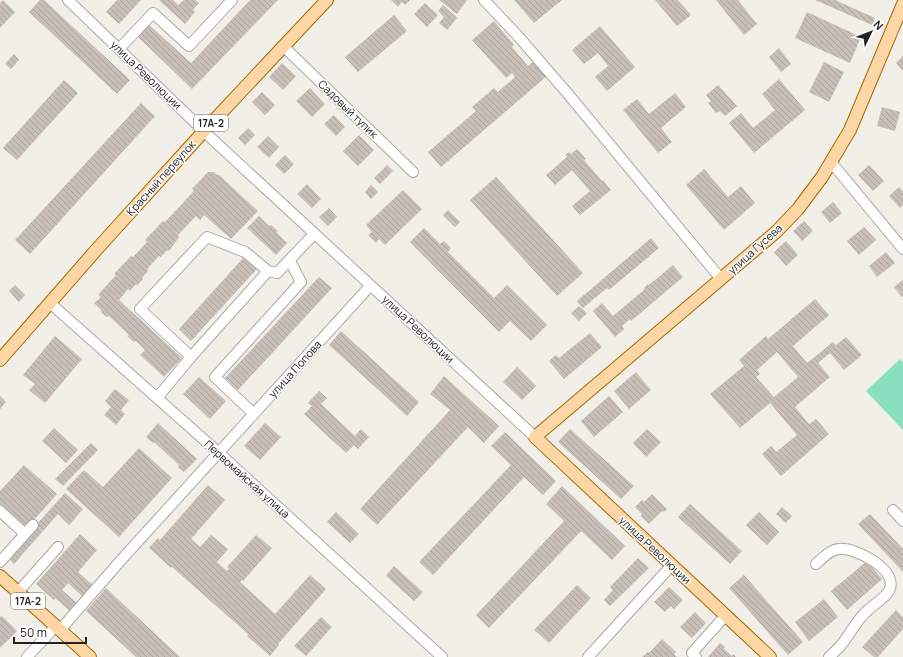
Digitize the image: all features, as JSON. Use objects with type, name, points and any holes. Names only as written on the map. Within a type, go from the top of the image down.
[{"type":"main road","name":"Красный переулок","points":[[0,360],[97,249],[204,131],[327,0]]},
{"type":"main road","name":"улица Гусева","points":[[534,437],[776,232],[798,209],[822,177],[850,130],[903,4]]},
{"type":"main road","name":"улица Революции","points":[[534,437],[770,657]]},
{"type":"main road","name":"17А-2","points":[[0,576],[90,657]]},
{"type":"street","name":"улица Революции","points":[[68,0],[204,131],[534,437]]},
{"type":"street","points":[[119,49],[153,13],[189,46],[232,0]]},
{"type":"street","points":[[484,0],[518,36],[568,94],[721,279]]},
{"type":"street","name":"Садовый тупик","points":[[283,46],[413,172]]},
{"type":"street","points":[[831,162],[903,249]]},
{"type":"street","points":[[191,357],[140,309],[207,237],[245,252],[268,271],[277,273],[314,234]]},
{"type":"street","points":[[254,414],[215,377],[301,282],[290,261]]},
{"type":"street","points":[[157,398],[191,357],[268,271]]},
{"type":"street","name":"улица Попова","points":[[27,657],[58,628],[122,559],[370,286]]},
{"type":"street","name":"Первомайская улица","points":[[50,302],[219,453],[442,657]]},
{"type":"street","points":[[893,510],[903,520]]},
{"type":"street","points":[[0,511],[25,534]]},
{"type":"street","points":[[0,562],[33,525]]},
{"type":"street","points":[[18,592],[58,547]]},
{"type":"street","points":[[816,564],[830,552],[840,549],[862,554],[880,566],[889,577],[890,583],[889,591],[864,614],[841,645],[829,657]]},
{"type":"street","points":[[588,657],[672,566]]},
{"type":"street","points":[[696,657],[692,653],[725,616]]},
{"type":"green space","points":[[900,359],[903,362],[903,430],[866,391]]},
{"type":"building","points":[[3,0],[15,12],[0,28],[0,3]]},
{"type":"building","points":[[40,0],[44,0],[130,80],[117,94],[29,12]]},
{"type":"building","points":[[117,0],[141,0],[119,24],[106,12]]},
{"type":"building","points":[[159,0],[173,0],[178,5],[184,0],[195,0],[199,3],[193,10],[195,12],[185,24]]},
{"type":"building","points":[[250,0],[278,0],[192,89],[134,33],[145,21],[191,63]]},
{"type":"building","points":[[391,0],[410,0],[405,5],[402,2],[398,7]]},
{"type":"building","points":[[439,0],[467,0],[457,14]]},
{"type":"building","points":[[514,0],[562,0],[534,23]]},
{"type":"building","points":[[655,0],[678,0],[691,15],[677,26]]},
{"type":"building","points":[[716,0],[738,0],[757,24],[744,35]]},
{"type":"building","points":[[815,0],[835,0],[875,18],[872,25]]},
{"type":"building","points":[[425,3],[438,15],[427,27],[414,14]]},
{"type":"building","points":[[443,5],[457,18],[447,30],[439,23],[444,17],[438,11]]},
{"type":"building","points":[[807,12],[861,37],[850,63],[795,38]]},
{"type":"building","points":[[394,15],[407,31],[358,72],[345,57]]},
{"type":"building","points":[[494,21],[514,45],[512,47],[528,66],[534,61],[547,76],[441,167],[428,152],[476,111],[472,107],[494,88],[498,92],[515,77],[512,73],[506,78],[472,40]]},
{"type":"building","points":[[600,26],[635,67],[607,91],[595,77],[608,66],[598,53],[584,64],[572,50]]},
{"type":"building","points":[[779,48],[791,64],[781,72],[769,57]]},
{"type":"building","points":[[14,54],[19,60],[11,69],[5,64]]},
{"type":"building","points":[[903,56],[903,71],[896,63]]},
{"type":"building","points":[[824,62],[844,72],[829,102],[809,92]]},
{"type":"building","points":[[282,63],[296,76],[283,90],[269,77]]},
{"type":"building","points":[[779,79],[805,110],[754,153],[729,123],[741,113],[753,128],[775,110],[762,94]]},
{"type":"building","points":[[64,80],[78,93],[17,160],[3,148]]},
{"type":"building","points":[[718,85],[737,106],[725,116],[720,111],[716,113],[708,103],[711,101],[706,95]]},
{"type":"building","points":[[310,88],[325,104],[312,117],[296,101]]},
{"type":"building","points":[[262,92],[275,105],[265,115],[252,102]]},
{"type":"building","points":[[675,93],[686,107],[661,128],[672,142],[658,153],[623,110],[637,99],[649,114]]},
{"type":"building","points":[[141,103],[155,116],[30,254],[15,240]]},
{"type":"building","points":[[882,107],[900,112],[895,131],[877,126]]},
{"type":"building","points":[[334,115],[345,127],[336,136],[324,124]]},
{"type":"building","points":[[248,128],[255,135],[245,145],[238,138]]},
{"type":"building","points":[[359,135],[374,150],[358,166],[343,151]]},
{"type":"building","points":[[268,136],[279,147],[269,158],[257,147]]},
{"type":"building","points":[[577,149],[586,159],[584,160],[611,190],[580,215],[572,206],[590,191],[572,170],[555,185],[546,175],[567,157],[565,155],[569,152],[571,154]]},
{"type":"building","points":[[285,155],[294,164],[284,174],[275,165]]},
{"type":"building","points":[[387,165],[393,171],[380,184],[374,178]]},
{"type":"building","points":[[869,165],[884,181],[873,191],[858,175]]},
{"type":"building","points":[[704,169],[728,197],[741,186],[755,203],[724,230],[686,185]]},
{"type":"building","points":[[208,172],[214,172],[219,175],[258,211],[231,239],[204,215],[200,220],[196,216],[178,235],[179,237],[169,251],[167,250],[161,257],[159,256],[147,269],[148,271],[137,286],[136,284],[130,291],[128,289],[119,300],[182,358],[164,377],[140,355],[145,350],[136,341],[134,342],[127,336],[129,335],[109,316],[107,317],[101,312],[102,311],[94,303],[101,297],[98,295],[116,275],[114,274],[131,256],[133,257],[147,242],[145,240],[163,221],[165,222],[194,191],[192,189]]},
{"type":"building","points":[[496,177],[583,273],[557,296],[470,200]]},
{"type":"building","points":[[307,184],[321,199],[312,208],[297,194]]},
{"type":"building","points":[[371,185],[378,192],[371,199],[365,192]]},
{"type":"building","points":[[899,187],[903,191],[903,205],[900,208],[889,196]]},
{"type":"building","points":[[403,190],[422,209],[385,245],[379,239],[376,243],[368,235],[372,232],[366,225]]},
{"type":"building","points":[[833,202],[842,213],[830,223],[821,212]]},
{"type":"building","points":[[329,208],[337,217],[328,226],[319,217]]},
{"type":"building","points":[[448,210],[460,222],[455,227],[443,215]]},
{"type":"building","points":[[259,216],[269,226],[271,225],[278,231],[276,232],[287,243],[276,255],[247,228]]},
{"type":"building","points":[[804,221],[813,231],[802,241],[793,231]]},
{"type":"building","points":[[864,227],[876,240],[859,255],[847,241]]},
{"type":"building","points":[[424,228],[440,244],[444,241],[451,248],[448,252],[494,298],[507,285],[547,325],[531,341],[510,321],[499,332],[410,242]]},
{"type":"building","points":[[651,238],[659,248],[609,290],[607,288],[583,308],[577,301]]},
{"type":"building","points":[[786,241],[798,255],[786,266],[774,252]]},
{"type":"building","points":[[886,252],[895,263],[877,277],[869,266]]},
{"type":"building","points":[[244,257],[257,269],[191,341],[179,329]]},
{"type":"building","points":[[673,265],[683,277],[631,321],[630,319],[622,326],[624,329],[615,337],[593,311],[602,303],[613,316],[645,289],[644,288],[648,284],[649,285]]},
{"type":"building","points":[[319,277],[332,288],[238,390],[225,378]]},
{"type":"building","points":[[903,280],[903,296],[902,297],[894,287]]},
{"type":"building","points":[[15,285],[25,295],[19,302],[9,291]]},
{"type":"building","points":[[815,299],[829,315],[793,346],[807,363],[833,342],[836,345],[846,337],[862,355],[844,370],[830,353],[818,363],[830,377],[795,407],[809,424],[816,419],[829,434],[781,476],[762,454],[771,446],[776,452],[797,435],[770,403],[740,428],[710,394],[744,366],[739,360],[766,336],[768,339]],"holes":[[[777,352],[798,377],[774,397],[756,377],[760,374],[757,370]]]},
{"type":"building","points":[[579,306],[587,313],[579,321],[571,313]]},
{"type":"building","points":[[341,331],[419,402],[407,416],[329,345]]},
{"type":"building","points":[[590,333],[602,347],[564,379],[549,361],[556,355],[559,358]]},
{"type":"building","points":[[55,336],[82,359],[45,403],[29,390],[35,384],[23,375]]},
{"type":"building","points":[[517,367],[536,386],[522,400],[503,382]]},
{"type":"building","points":[[636,372],[651,390],[629,409],[614,391]]},
{"type":"building","points":[[444,376],[499,426],[484,443],[468,427],[377,525],[360,509],[450,410],[430,394]]},
{"type":"building","points":[[199,377],[226,401],[210,419],[183,394]]},
{"type":"building","points":[[115,389],[129,400],[121,410],[125,414],[116,425],[104,415],[111,407],[105,401]]},
{"type":"building","points":[[319,391],[327,398],[321,404],[355,436],[361,429],[369,437],[358,449],[354,445],[346,453],[304,414],[312,406],[308,403]]},
{"type":"building","points":[[0,396],[6,402],[0,409]]},
{"type":"building","points":[[609,396],[623,412],[594,437],[581,421]]},
{"type":"building","points":[[158,423],[197,459],[184,472],[178,467],[179,465],[154,442],[153,443],[146,437]]},
{"type":"building","points":[[265,423],[281,437],[260,460],[244,446]]},
{"type":"building","points":[[54,428],[78,450],[66,463],[42,441]]},
{"type":"building","points":[[570,429],[634,486],[621,499],[558,442]]},
{"type":"building","points":[[647,429],[661,442],[646,457],[633,443]]},
{"type":"building","points":[[505,432],[556,481],[543,495],[524,477],[433,575],[419,562],[511,465],[491,446]]},
{"type":"building","points":[[91,443],[98,450],[63,486],[55,479]]},
{"type":"building","points":[[139,448],[172,478],[119,537],[66,489],[84,470],[103,487]]},
{"type":"building","points":[[24,465],[57,494],[27,528],[0,504],[0,491]]},
{"type":"building","points":[[208,485],[225,500],[191,539],[200,547],[211,535],[228,549],[217,562],[227,571],[229,569],[227,567],[256,535],[272,548],[243,581],[242,580],[240,582],[275,614],[310,575],[326,589],[278,644],[279,645],[270,656],[247,636],[248,634],[149,548],[158,538],[160,540]]},
{"type":"building","points":[[562,486],[625,546],[612,560],[581,531],[489,628],[476,615],[564,521],[546,504]]},
{"type":"building","points":[[65,493],[83,509],[69,525],[58,514],[14,564],[7,557]]},
{"type":"building","points":[[652,494],[667,509],[664,512],[662,511],[649,524],[635,507],[642,500],[644,502]]},
{"type":"building","points":[[690,504],[742,551],[730,564],[678,517]]},
{"type":"building","points":[[782,507],[792,516],[786,523],[776,514]]},
{"type":"building","points":[[336,512],[359,534],[350,543],[327,522]]},
{"type":"building","points":[[759,512],[779,532],[767,545],[746,525]]},
{"type":"building","points":[[870,514],[903,549],[903,572],[858,524]]},
{"type":"building","points":[[80,534],[97,550],[78,572],[93,585],[83,597],[68,583],[62,590],[77,603],[70,611],[55,598],[54,600],[36,584]]},
{"type":"building","points":[[638,558],[649,568],[610,606],[604,600],[613,590],[610,587]]},
{"type":"building","points":[[867,561],[882,579],[847,610],[831,591]]},
{"type":"building","points":[[394,566],[423,592],[414,601],[386,576]]},
{"type":"building","points":[[744,575],[803,642],[788,655],[729,588]]},
{"type":"building","points":[[577,585],[591,598],[549,643],[534,630]]},
{"type":"building","points":[[669,587],[683,600],[674,609],[671,606],[665,612],[654,602]]},
{"type":"building","points":[[106,588],[180,657],[136,657],[86,611]]},
{"type":"building","points":[[824,599],[838,617],[809,641],[795,622]]},
{"type":"building","points":[[896,610],[903,617],[903,629],[878,657],[874,657],[862,647]]},
{"type":"building","points":[[695,612],[706,623],[692,638],[680,627]]},
{"type":"building","points":[[2,616],[17,631],[0,648],[0,617]]},
{"type":"building","points":[[321,617],[332,627],[306,656],[294,646]]},
{"type":"building","points":[[662,639],[676,652],[674,654],[677,657],[642,657],[648,652],[649,653]]},
{"type":"building","points":[[720,643],[732,656],[733,654],[736,657],[708,657]]}]
